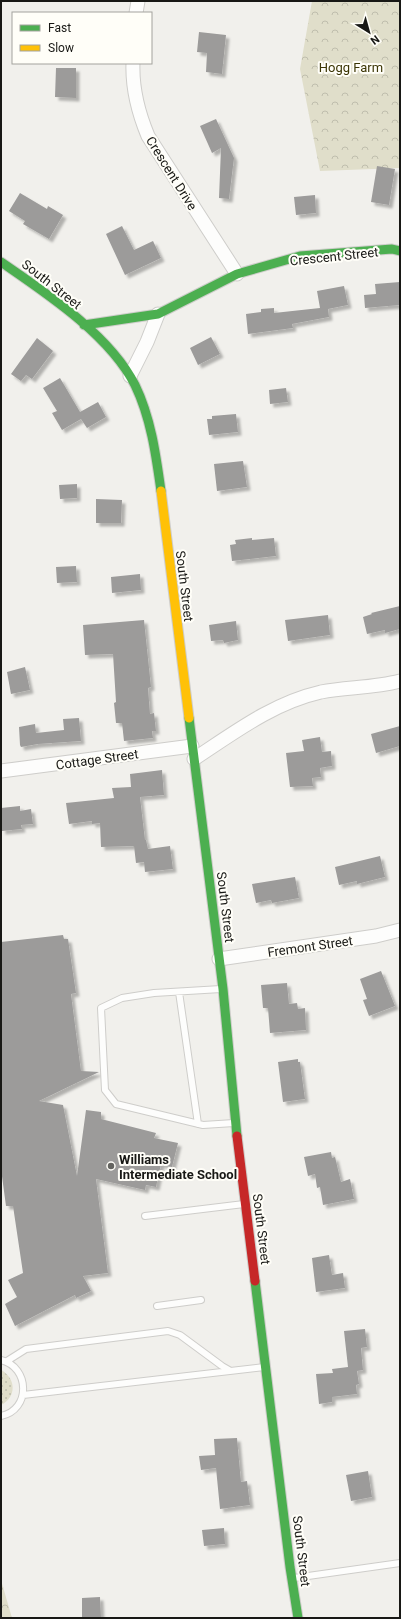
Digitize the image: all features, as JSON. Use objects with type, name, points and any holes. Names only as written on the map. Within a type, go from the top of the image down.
[{"type":"street","points":[[136,12],[138,1]]},
{"type":"street","name":"Crescent Drive","points":[[133,64],[134,94],[140,117],[148,136],[237,274]]},
{"type":"street","name":"Crescent Street","points":[[84,325],[158,314],[237,274],[300,256],[392,249],[400,251]]},
{"type":"street","name":"South Street","points":[[1,262],[47,295],[84,325],[117,358],[130,376],[145,410],[156,454],[223,989],[245,1204],[298,1618]]},
{"type":"street","points":[[130,376],[147,342],[158,314]]},
{"type":"street","points":[[193,752],[272,709],[297,699],[322,692],[400,681]]},
{"type":"street","name":"Cottage Street","points":[[1,771],[193,752]]},
{"type":"street","name":"Fremont Street","points":[[219,959],[376,936],[400,930]]},
{"type":"lane","points":[[223,989],[122,998],[101,1008],[105,1090],[116,1104],[198,1124],[207,1125],[236,1123]]},
{"type":"lane","points":[[180,992],[198,1124]]},
{"type":"lane","points":[[145,1216],[245,1204]]},
{"type":"lane","points":[[158,1306],[202,1300]]},
{"type":"lane","points":[[4,1361],[26,1349],[168,1331],[180,1335],[222,1366],[230,1370]]},
{"type":"lane","points":[[1,1416],[13,1411],[19,1404],[23,1395],[24,1385],[21,1375],[15,1367],[4,1361]]},
{"type":"lane","points":[[23,1395],[266,1367]]},
{"type":"lane","points":[[292,1579],[400,1563]]},
{"type":"green space","name":"Hogg Farm","points":[[312,1],[400,1],[400,168],[320,171],[300,69]]},
{"type":"green space","points":[[1,1370],[10,1378],[13,1388],[10,1397],[1,1405]]},
{"type":"green space","points":[[1,1580],[12,1618],[1,1618]]},
{"type":"building","points":[[199,32],[226,35],[222,74],[206,72],[207,53],[197,52]]},
{"type":"building","points":[[56,68],[76,68],[76,98],[55,97]]},
{"type":"building","points":[[216,119],[234,158],[229,199],[219,198],[221,148],[212,153],[200,126]]},
{"type":"building","points":[[377,166],[395,169],[389,205],[371,202]]},
{"type":"building","points":[[20,193],[47,209],[48,206],[63,215],[49,239],[23,224],[25,221],[9,211]]},
{"type":"building","points":[[315,195],[316,213],[296,215],[294,197]]},
{"type":"building","points":[[122,226],[134,250],[153,241],[161,258],[125,275],[106,234]]},
{"type":"building","points":[[400,282],[400,305],[365,308],[364,295],[376,294],[375,284]]},
{"type":"building","points":[[344,286],[348,305],[328,309],[329,317],[292,324],[293,328],[248,334],[246,314],[261,312],[261,309],[274,308],[274,313],[320,308],[317,291]]},
{"type":"building","points":[[211,337],[220,354],[198,365],[190,348]]},
{"type":"building","points":[[37,338],[53,351],[32,379],[26,375],[21,381],[11,374]]},
{"type":"building","points":[[60,378],[80,412],[98,402],[106,417],[87,428],[81,419],[62,430],[52,413],[57,411],[43,388]]},
{"type":"building","points":[[286,388],[288,402],[270,404],[269,390]]},
{"type":"building","points":[[236,414],[238,432],[209,435],[207,419],[212,419],[212,416]]},
{"type":"building","points":[[243,461],[247,487],[217,491],[214,464]]},
{"type":"building","points":[[77,484],[77,498],[60,499],[59,485]]},
{"type":"building","points":[[96,499],[122,500],[121,523],[96,523]]},
{"type":"building","points":[[252,538],[252,540],[274,538],[276,556],[232,561],[230,545],[236,544],[235,540]]},
{"type":"building","points":[[76,566],[77,582],[57,583],[56,567]]},
{"type":"building","points":[[140,574],[141,590],[112,593],[111,577]]},
{"type":"building","points":[[400,606],[400,629],[385,633],[385,630],[367,634],[363,617],[372,614],[371,613]]},
{"type":"building","points":[[328,615],[330,635],[288,641],[285,620]]},
{"type":"building","points":[[144,620],[151,687],[148,688],[150,714],[154,713],[156,731],[152,731],[153,738],[124,741],[122,723],[116,723],[113,654],[85,655],[83,625]]},
{"type":"building","points":[[236,621],[238,640],[224,643],[223,640],[211,641],[209,625]]},
{"type":"building","points":[[25,667],[30,690],[11,694],[7,672]]},
{"type":"building","points":[[79,718],[81,741],[38,744],[21,747],[20,745],[19,727],[35,724],[36,733],[64,730],[63,719]]},
{"type":"building","points":[[400,726],[400,746],[376,753],[371,734]]},
{"type":"building","points":[[320,737],[322,752],[331,751],[332,766],[320,768],[321,777],[312,778],[313,786],[290,787],[286,753],[304,751],[302,740]]},
{"type":"building","points":[[162,770],[164,795],[140,797],[145,840],[148,849],[170,846],[173,869],[145,872],[144,862],[136,863],[134,846],[101,847],[100,823],[92,824],[92,821],[69,824],[66,803],[114,798],[112,788],[131,787],[130,774]]},
{"type":"building","points":[[20,806],[20,811],[31,809],[33,824],[21,825],[22,829],[2,831],[1,808]]},
{"type":"building","points":[[380,856],[385,877],[357,884],[357,881],[339,885],[335,867]]},
{"type":"building","points":[[295,877],[299,898],[272,903],[271,900],[256,903],[252,884]]},
{"type":"building","points":[[63,935],[64,939],[68,939],[76,993],[71,994],[81,1071],[99,1072],[39,1101],[63,1105],[77,1176],[86,1110],[101,1112],[101,1119],[156,1133],[154,1138],[178,1143],[172,1167],[161,1164],[156,1187],[146,1185],[145,1190],[96,1179],[108,1273],[83,1276],[91,1291],[76,1298],[75,1295],[15,1326],[5,1304],[17,1297],[8,1280],[23,1273],[13,1206],[6,1206],[1,1169],[1,942]]},
{"type":"building","points":[[381,971],[395,1006],[369,1016],[363,1000],[367,999],[360,979]]},
{"type":"building","points":[[287,983],[289,1004],[297,1003],[298,1009],[305,1008],[306,1030],[270,1033],[268,1008],[263,1008],[261,985]]},
{"type":"building","points":[[298,1059],[298,1062],[300,1062],[305,1099],[283,1102],[278,1062]]},
{"type":"building","points":[[331,1152],[332,1158],[335,1157],[341,1182],[350,1179],[354,1199],[323,1205],[320,1187],[317,1188],[315,1174],[308,1176],[304,1157]]},
{"type":"building","points":[[329,1255],[332,1275],[343,1273],[345,1288],[316,1292],[312,1258]]},
{"type":"building","points":[[365,1329],[367,1347],[361,1348],[363,1370],[357,1371],[359,1384],[356,1385],[357,1394],[332,1397],[332,1402],[319,1404],[316,1374],[333,1373],[332,1369],[348,1367],[344,1331]]},
{"type":"building","points":[[237,1438],[241,1482],[247,1481],[250,1505],[220,1509],[216,1468],[201,1470],[199,1456],[215,1455],[214,1439]]},
{"type":"building","points":[[368,1471],[372,1497],[351,1501],[346,1475]]},
{"type":"building","points":[[224,1528],[225,1544],[204,1546],[202,1530]]},
{"type":"building","points":[[100,1597],[101,1618],[82,1618],[82,1598]]},
{"type":"traffic: fast","points":[[84,325],[158,314],[237,274],[300,256],[392,249],[400,251]]},
{"type":"traffic: fast","points":[[1,262],[76,316],[110,349],[124,367],[135,385],[145,410],[155,450],[161,491]]},
{"type":"traffic: fast","points":[[189,718],[223,989],[237,1136]]},
{"type":"traffic: fast","points":[[255,1281],[290,1567],[298,1618]]},
{"type":"traffic: slow","points":[[161,491],[189,718]]},
{"type":"traffic: jam","points":[[237,1136],[255,1281]]},
{"type":"place","name":"Williams Intermediate School","points":[[111,1166]]}]
